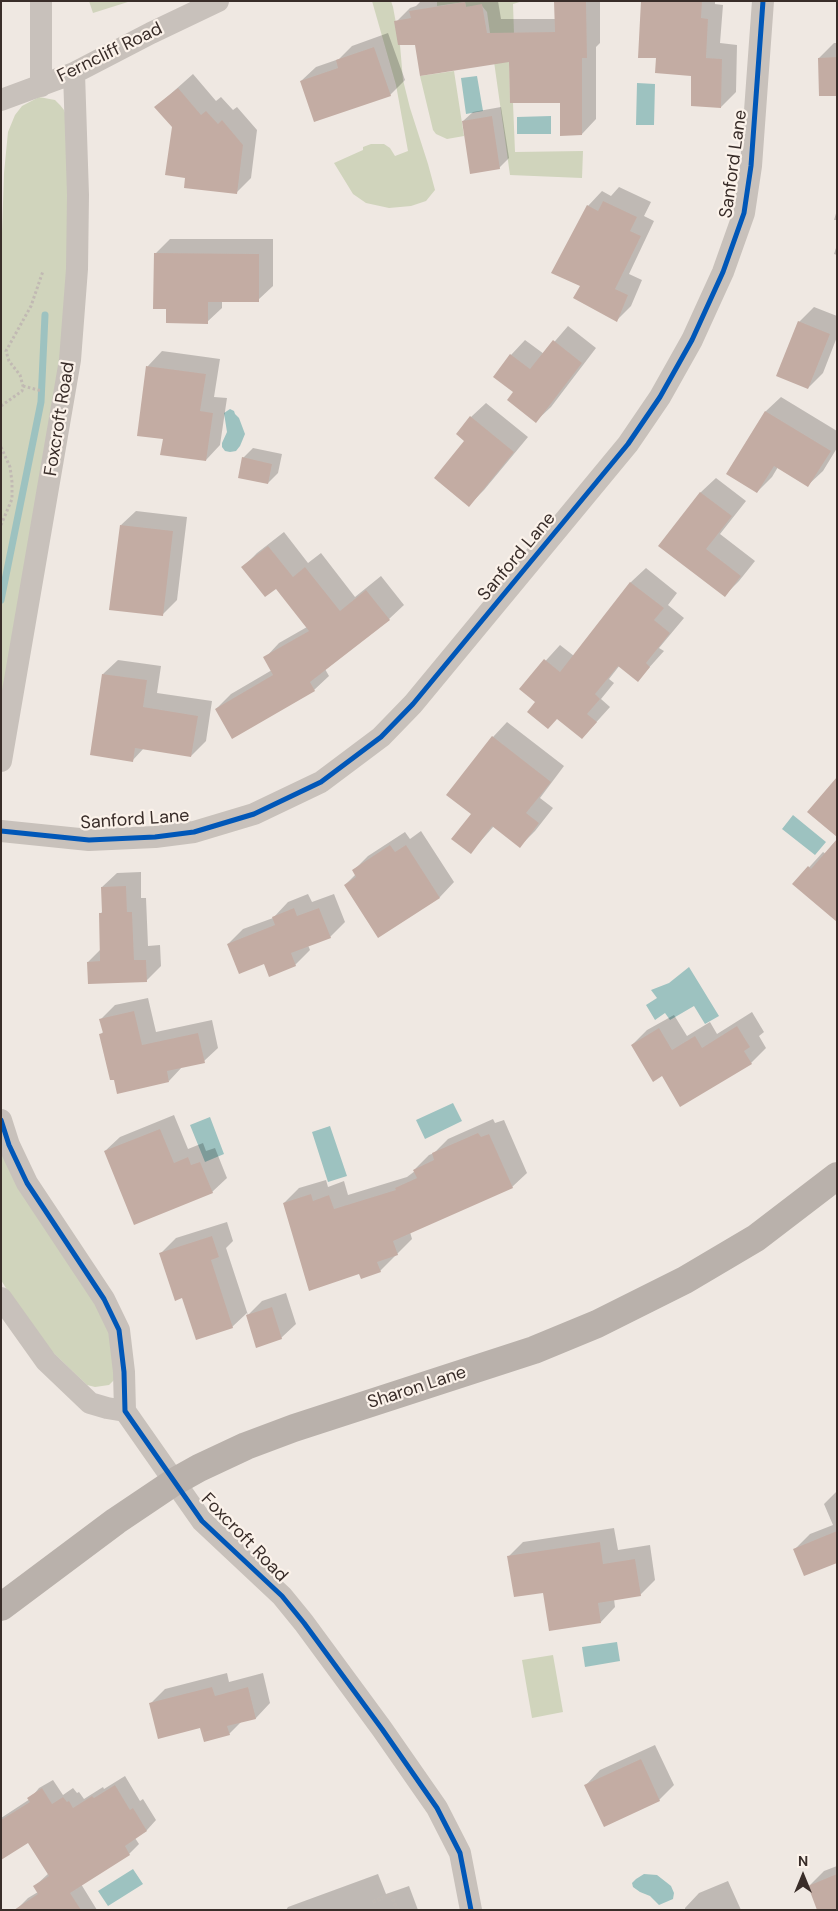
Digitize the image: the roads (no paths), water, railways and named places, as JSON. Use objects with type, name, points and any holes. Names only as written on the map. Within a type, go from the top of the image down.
[{"type":"main road","name":"Sharon Lane","points":[[1,1607],[116,1521],[174,1482],[246,1446],[294,1428],[534,1350],[597,1324],[685,1280],[756,1238],[837,1176]]},
{"type":"street","points":[[41,1],[41,86]]},
{"type":"street","name":"Ferncliff Road","points":[[1,100],[74,73],[218,1]]},
{"type":"street","name":"Sanford Lane","points":[[1,831],[89,840],[155,837],[194,832],[254,814],[321,782],[381,737],[413,704],[628,444],[660,397],[692,340],[723,272],[744,213],[751,166],[763,1]]},
{"type":"street","name":"Foxcroft Road","points":[[1,761],[70,360],[77,269],[78,195],[74,73]]},
{"type":"street","points":[[1,1120],[9,1145],[28,1183],[109,1306],[119,1330],[124,1372],[125,1411],[90,1403],[46,1361],[1,1298]]},
{"type":"street","name":"Foxcroft Road","points":[[125,1411],[202,1520],[282,1596],[304,1623],[437,1808],[460,1853],[471,1910]]},
{"type":"water","points":[[477,76],[483,111],[466,114],[461,78]]},
{"type":"water","points":[[637,83],[655,84],[654,125],[636,125]]},
{"type":"water","points":[[551,116],[551,134],[517,134],[517,117]]},
{"type":"water","points":[[230,409],[239,418],[245,434],[236,451],[230,452],[225,451],[222,443],[227,432],[224,413]]},
{"type":"water","points":[[793,815],[826,842],[815,855],[782,829]]},
{"type":"water","points":[[689,967],[719,1016],[705,1024],[694,1006],[670,1020],[665,1013],[655,1020],[646,1005],[657,998],[651,990],[669,983]]},
{"type":"water","points":[[453,1103],[462,1121],[425,1139],[416,1120]]},
{"type":"water","points":[[210,1117],[224,1154],[205,1162],[190,1125]]},
{"type":"water","points":[[330,1126],[347,1176],[328,1182],[312,1132]]},
{"type":"water","points":[[617,1642],[620,1661],[585,1667],[582,1647]]},
{"type":"water","points":[[133,1869],[143,1884],[108,1906],[98,1891]]},
{"type":"water","points":[[644,1874],[657,1875],[671,1886],[674,1893],[673,1899],[659,1905],[650,1896],[633,1887],[632,1883]]},
{"type":"waterway","points":[[1,600],[41,402],[45,315]]}]
